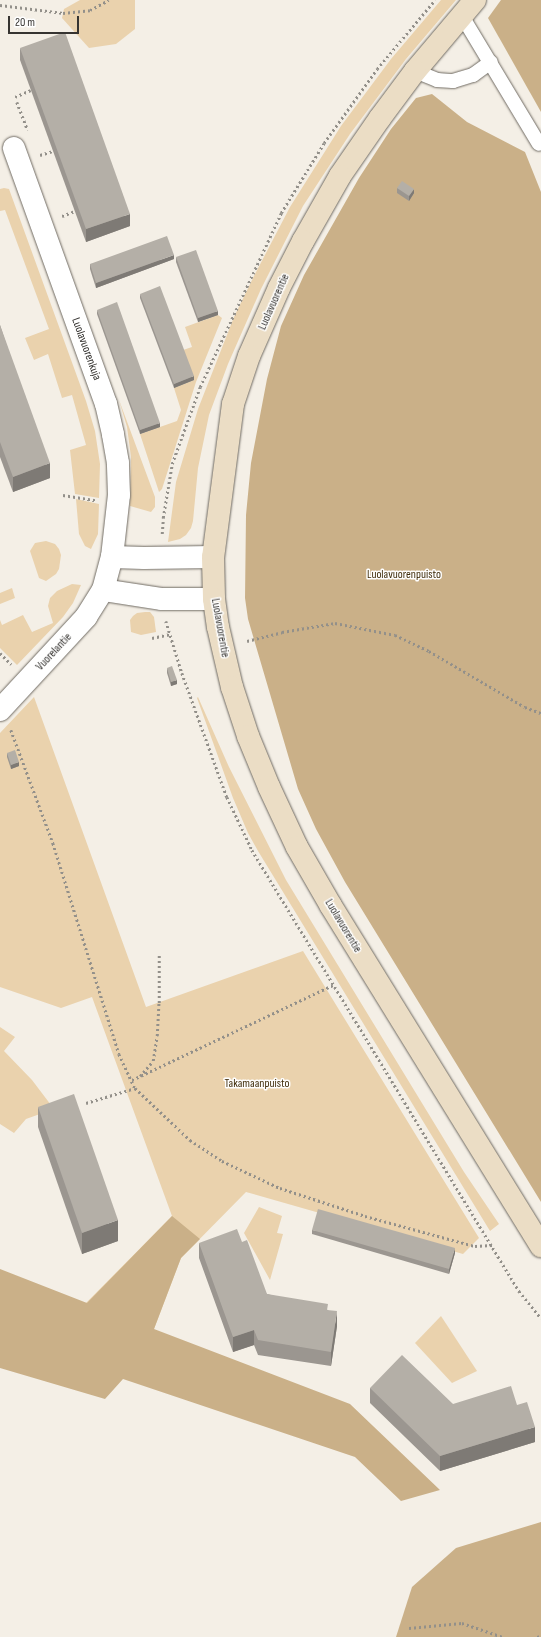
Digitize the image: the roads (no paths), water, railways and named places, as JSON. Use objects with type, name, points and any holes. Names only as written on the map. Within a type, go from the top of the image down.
[{"type":"street","name":"Luolavuorentie","points":[[468,8],[415,71],[340,176],[289,268],[249,356],[233,404],[213,557],[214,599],[218,627],[232,687],[246,729],[269,787],[298,847],[331,906],[541,1246]]},
{"type":"street","name":"Luolavuorenkuja","points":[[14,148],[106,404],[118,463],[119,495],[112,557]]},
{"type":"street","points":[[112,557],[213,557]]},
{"type":"street","name":"Vuorelantie","points":[[2,709],[86,617],[103,590],[112,557]]},
{"type":"street","points":[[103,590],[162,599],[214,599]]},
{"type":"lane","points":[[468,8],[491,62],[540,144]]},
{"type":"lane","points":[[415,71],[437,80],[453,81],[473,75],[491,62]]},
{"type":"park label","name":"Luolavuorenpuisto","points":[[404,575]]},
{"type":"park label","name":"Takamaanpuisto","points":[[257,1084]]}]
